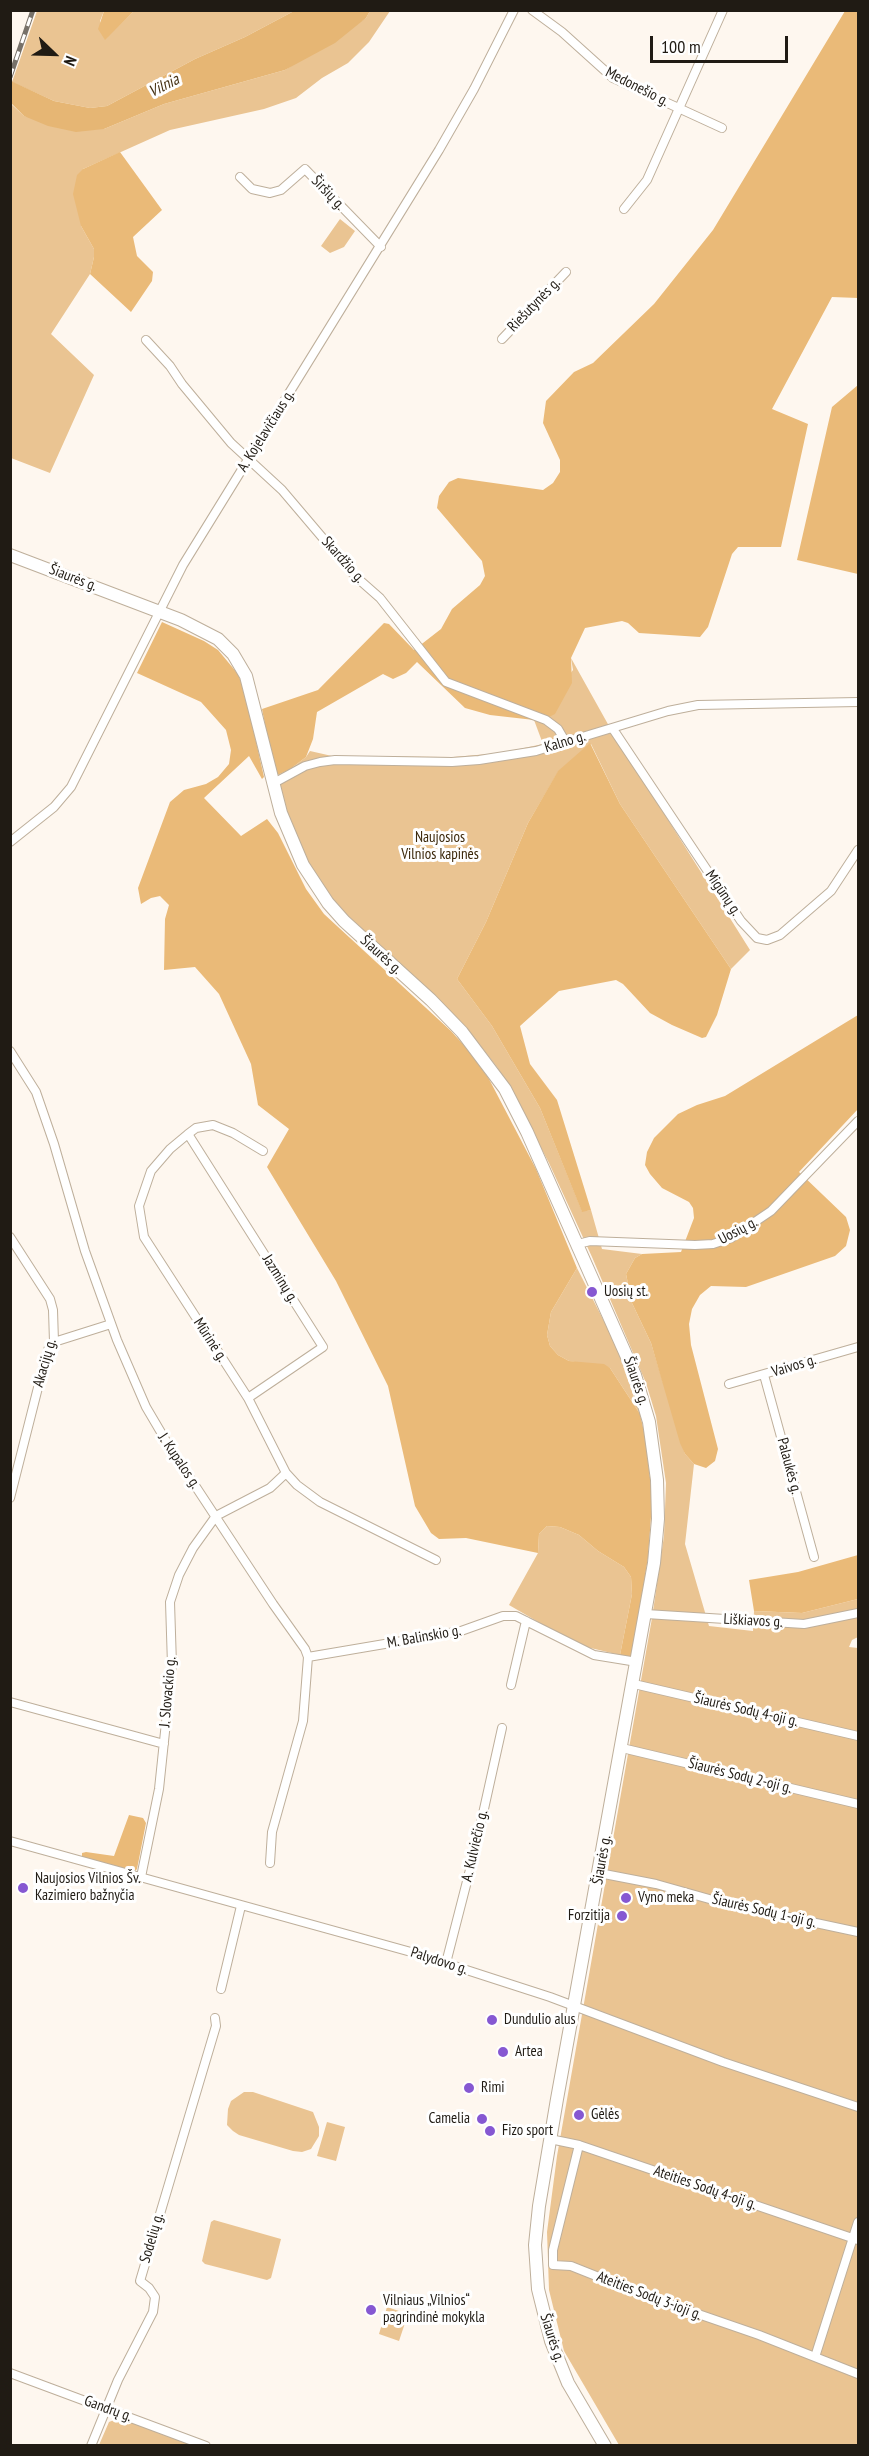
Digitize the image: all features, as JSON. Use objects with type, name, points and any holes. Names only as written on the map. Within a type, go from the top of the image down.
[{"type":"main road","name":"Šiaurės g.","points":[[10,555],[196,626],[218,639],[240,664],[246,676],[272,784],[289,836],[303,865],[328,903],[344,921],[431,1000],[462,1032],[505,1089],[578,1244],[628,1358],[645,1407],[654,1445],[658,1519],[646,1614],[550,2139],[536,2230],[536,2267],[544,2318],[558,2361],[581,2408],[604,2445]]},
{"type":"street","name":"A. Kojelavičiaus g.","points":[[10,842],[54,807],[71,787],[189,555],[381,247],[468,100],[514,10]]},
{"type":"street","name":"Medonešio g.","points":[[532,10],[562,32],[613,78],[722,128]]},
{"type":"street","points":[[624,209],[647,180],[723,10]]},
{"type":"street","name":"Širšių g.","points":[[240,177],[252,189],[270,193],[281,190],[305,170],[381,247]]},
{"type":"street","name":"Riešutynės g.","points":[[502,339],[566,272]]},
{"type":"street","name":"Skardžio g.","points":[[146,340],[170,366],[231,443],[282,490],[355,576],[380,598],[446,682],[546,720],[558,729],[565,741]]},
{"type":"street","name":"Kalno g.","points":[[272,784],[305,766],[320,762],[480,760],[536,751],[668,711],[698,705],[858,702]]},
{"type":"street","name":"Migūnų g.","points":[[613,729],[741,921],[757,938],[767,940],[780,935],[831,891],[858,850]]},
{"type":"street","name":"J. Kupalos g.","points":[[10,1051],[36,1092],[54,1144],[85,1251],[111,1324],[158,1429],[305,1649],[308,1657]]},
{"type":"street","name":"Uosių g.","points":[[578,1244],[590,1241],[695,1245],[713,1244],[731,1238],[771,1211],[858,1121]]},
{"type":"street","name":"Mūrinė g.","points":[[262,1151],[233,1133],[213,1125],[196,1128],[188,1134],[170,1149],[151,1171],[139,1206],[140,1219],[148,1245],[248,1398],[286,1473],[297,1485],[320,1502],[435,1560]]},
{"type":"street","name":"Jazminų g.","points":[[188,1134],[323,1347],[248,1398]]},
{"type":"street","name":"Akacijų g.","points":[[10,1237],[50,1299],[53,1310],[54,1342],[46,1356],[10,1498]]},
{"type":"street","points":[[54,1342],[111,1324]]},
{"type":"street","name":"Vaivos g.","points":[[729,1384],[858,1347]]},
{"type":"street","name":"Palaukės g.","points":[[764,1375],[814,1557]]},
{"type":"street","points":[[216,1516],[270,1488],[286,1473]]},
{"type":"street","name":"J. Slovackio g.","points":[[141,1877],[159,1789],[164,1744],[172,1655],[170,1602],[179,1575],[193,1548],[216,1516]]},
{"type":"street","name":"Liškiavos g.","points":[[646,1614],[804,1624],[858,1614]]},
{"type":"street","name":"M. Balinskio g.","points":[[308,1657],[461,1631],[502,1616],[516,1616],[594,1655],[637,1662]]},
{"type":"street","points":[[512,1685],[526,1621]]},
{"type":"street","points":[[270,1863],[272,1832],[303,1721],[308,1657]]},
{"type":"street","name":"Šiaurės Sodų 4-oji g.","points":[[634,1684],[858,1736]]},
{"type":"street","points":[[10,1702],[164,1744]]},
{"type":"street","name":"A. Kulviečio g.","points":[[446,1963],[474,1854],[502,1728]]},
{"type":"street","name":"Šiaurės Sodų 2-oji g.","points":[[622,1748],[858,1804]]},
{"type":"street","name":"Palydovo g.","points":[[10,1841],[446,1963],[574,2006],[723,2062],[858,2107]]},
{"type":"street","name":"Šiaurės Sodų 1-oji g.","points":[[599,1873],[656,1884],[727,1904],[858,1932]]},
{"type":"street","points":[[221,1989],[241,1906]]},
{"type":"street","name":"Sodelių g.","points":[[91,2445],[118,2380],[153,2312],[154,2297],[149,2288],[140,2281],[216,2026],[215,2018]]},
{"type":"street","name":"Ateities Sodų 4-oji g.","points":[[550,2139],[579,2145],[856,2239]]},
{"type":"street","points":[[553,2265],[553,2250],[579,2145]]},
{"type":"street","points":[[815,2357],[856,2239],[858,2222]]},
{"type":"street","name":"Ateities Sodų 3-ioji g.","points":[[536,2267],[563,2265],[579,2270],[858,2373]]},
{"type":"street","name":"Gandrų g.","points":[[10,2373],[206,2445]]},
{"type":"green space","points":[[37,11],[104,11],[100,21],[105,39],[134,11],[294,11],[245,37],[195,59],[107,106],[90,108],[54,101],[12,82]]},
{"type":"green space","points":[[370,11],[390,11],[369,42],[348,63],[322,78],[296,98],[264,109],[170,130],[83,169],[81,226],[94,249],[94,257],[90,274],[51,334],[94,375],[50,473],[11,458],[10,103],[24,116],[104,129],[164,104],[285,70],[366,18]]},
{"type":"green space","points":[[340,219],[355,231],[344,247],[330,253],[321,246]]},
{"type":"green space","name":"Naujosios Vilnios kapinės","points":[[571,658],[609,726],[750,950],[731,969],[620,804],[591,744],[558,772],[528,823],[486,922],[457,979],[492,1026],[540,1108],[582,1211],[591,1210],[602,1249],[642,1254],[635,1258],[626,1274],[632,1303],[651,1343],[685,1454],[694,1464],[685,1544],[709,1626],[753,1631],[754,1611],[802,1613],[858,1599],[858,1637],[852,1640],[849,1647],[858,1648],[858,2445],[619,2445],[564,2351],[549,2290],[547,2232],[557,2156],[652,1618],[664,1536],[666,1483],[656,1416],[646,1383],[592,1257],[549,1163],[497,1067],[464,1025],[345,913],[326,891],[308,862],[286,810],[275,776],[289,770],[310,751],[332,756],[453,757],[500,753],[543,744],[534,720],[573,670]]},
{"type":"green space","points":[[577,1268],[616,1345],[640,1414],[610,1368],[569,1361],[558,1355],[550,1346],[547,1335],[551,1312]]},
{"type":"green space","points":[[547,1526],[560,1527],[579,1535],[598,1551],[624,1567],[631,1577],[632,1594],[620,1655],[578,1645],[509,1605],[538,1553],[539,1534]]},
{"type":"green space","points":[[244,2092],[253,2092],[313,2112],[319,2127],[319,2136],[311,2149],[302,2152],[293,2151],[239,2135],[233,2131],[227,2125],[228,2109],[231,2101]]},
{"type":"green space","points":[[327,2122],[345,2127],[336,2161],[317,2156]]},
{"type":"green space","points":[[214,2220],[281,2239],[271,2278],[267,2280],[205,2264],[202,2261],[211,2222]]},
{"type":"green space","points":[[387,2307],[408,2314],[399,2341],[379,2334]]},
{"type":"green space","points":[[119,2418],[191,2445],[99,2445],[109,2422]]},
{"type":"shaded area","points":[[104,10],[134,11],[105,40],[98,29]]},
{"type":"shaded area","points":[[845,11],[858,11],[858,298],[832,297],[772,409],[808,424],[781,547],[738,547],[732,554],[708,627],[700,637],[639,633],[628,623],[622,621],[585,628],[571,658],[572,683],[555,714],[547,718],[534,720],[490,715],[465,708],[417,662],[406,673],[393,679],[383,674],[317,712],[313,739],[306,757],[289,770],[275,776],[262,709],[318,690],[384,623],[389,624],[414,650],[441,629],[452,609],[480,585],[485,576],[482,561],[437,508],[439,496],[449,482],[458,478],[543,490],[553,483],[560,472],[560,460],[543,423],[546,401],[574,372],[593,363],[654,304],[713,230]]},
{"type":"shaded area","points":[[120,152],[162,210],[133,237],[137,256],[153,272],[152,281],[131,312],[90,274],[94,249],[81,226],[73,194],[77,175],[83,169]]},
{"type":"shaded area","points":[[858,385],[858,574],[797,560],[832,407]]},
{"type":"shaded area","points":[[162,622],[218,650],[238,674],[245,692],[264,777],[262,779],[249,756],[204,798],[241,836],[267,819],[278,833],[306,889],[324,914],[451,1031],[471,1053],[489,1079],[536,1169],[577,1268],[551,1312],[547,1335],[550,1346],[558,1355],[569,1361],[604,1364],[610,1368],[640,1414],[645,1436],[651,1486],[651,1517],[648,1558],[632,1658],[620,1655],[632,1594],[631,1577],[624,1567],[598,1551],[579,1535],[560,1527],[547,1526],[539,1534],[538,1553],[466,1538],[439,1539],[431,1533],[415,1506],[388,1386],[336,1281],[267,1167],[289,1129],[258,1105],[251,1064],[219,994],[195,967],[164,970],[165,919],[169,905],[160,896],[141,904],[138,888],[170,802],[184,790],[206,784],[218,777],[229,764],[231,750],[226,730],[201,702],[137,673]]},
{"type":"shaded area","points":[[590,743],[620,804],[731,969],[717,1015],[706,1037],[702,1038],[650,1013],[623,984],[616,980],[559,991],[520,1026],[530,1064],[557,1100],[591,1210],[582,1212],[540,1108],[492,1026],[457,979],[486,922],[528,823],[558,771]]},
{"type":"shaded area","points":[[858,1015],[858,1109],[799,1172],[846,1217],[850,1230],[846,1246],[835,1256],[746,1287],[711,1286],[700,1295],[692,1309],[689,1324],[691,1345],[718,1449],[715,1461],[706,1468],[694,1464],[685,1454],[680,1443],[651,1343],[632,1303],[626,1274],[635,1258],[642,1254],[681,1252],[694,1218],[693,1208],[689,1202],[662,1188],[650,1174],[645,1165],[647,1152],[654,1138],[678,1114],[725,1096]]},
{"type":"shaded area","points":[[858,1555],[858,1599],[802,1613],[754,1611],[749,1580],[798,1572]]},
{"type":"shaded area","points":[[129,1815],[143,1818],[146,1823],[135,1871],[82,1857],[82,1853],[86,1852],[114,1856]]},
{"type":"water","name":"Vilnia","points":[[294,11],[370,11],[366,18],[335,43],[285,70],[164,104],[104,129],[76,132],[48,126],[24,116],[11,103],[11,81],[54,101],[90,108],[107,106],[195,59],[245,37]]},
{"type":"railway","points":[[10,77],[33,10]]},
{"type":"place","name":"Uosių st.","points":[[592,1292]]},
{"type":"place","name":"Naujosios Vilnios Šv. Kazimiero bažnyčia","points":[[23,1888]]},
{"type":"place","name":"Vyno meka","points":[[626,1898]]},
{"type":"place","name":"Forzitija","points":[[622,1916]]},
{"type":"place","name":"Dundulio alus","points":[[492,2020]]},
{"type":"place","name":"Artea","points":[[503,2052]]},
{"type":"place","name":"Rimi","points":[[469,2088]]},
{"type":"place","name":"Gėlės","points":[[579,2115]]},
{"type":"place","name":"Camelia","points":[[482,2119]]},
{"type":"place","name":"Fizo sport","points":[[490,2131]]},
{"type":"place","name":"Vilniaus „Vilnios“ pagrindinė mokykla","points":[[371,2310]]}]
